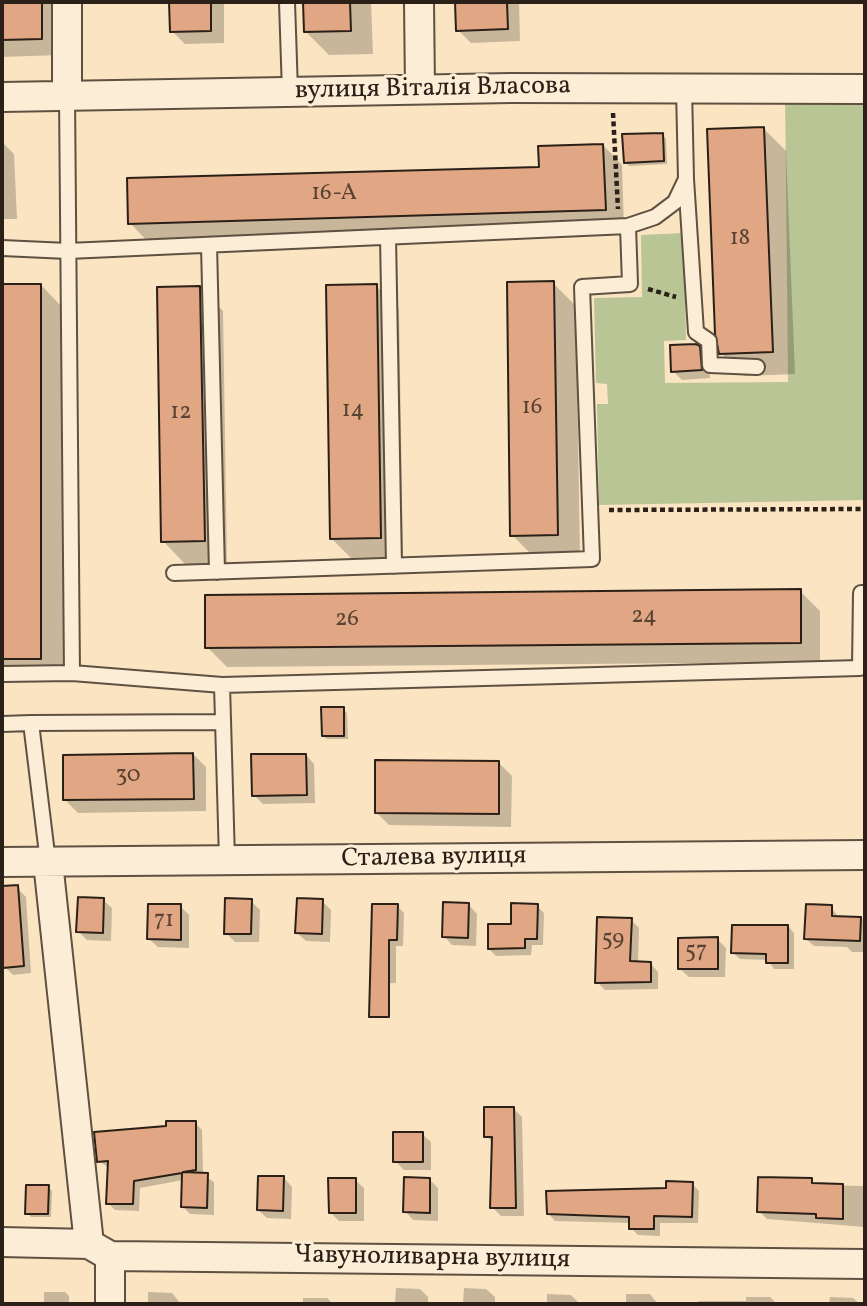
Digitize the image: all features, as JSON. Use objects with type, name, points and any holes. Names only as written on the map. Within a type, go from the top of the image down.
[{"type":"street","points":[[67,2],[67,96]]},
{"type":"street","points":[[419,2],[420,89]]},
{"type":"street","name":"вулиця Віталія Власова","points":[[2,97],[420,89],[865,89]]},
{"type":"street","name":"Сталева вулиця","points":[[2,862],[865,855]]},
{"type":"street","points":[[48,862],[99,1250],[110,1304]]},
{"type":"street","name":"Чавуноливарна вулиця","points":[[2,1242],[99,1250],[865,1264]]},
{"type":"lane","points":[[287,2],[290,92]]},
{"type":"lane","points":[[684,88],[686,179],[696,332],[709,341],[710,365],[757,366]]},
{"type":"lane","points":[[67,96],[72,673]]},
{"type":"lane","points":[[2,248],[68,251],[623,227],[655,217],[676,202],[686,179]]},
{"type":"lane","points":[[174,573],[592,559],[582,286],[630,284],[623,227]]},
{"type":"lane","points":[[388,237],[394,566]]},
{"type":"lane","points":[[209,245],[217,572]]},
{"type":"lane","points":[[2,674],[72,673],[222,685],[860,668],[861,593],[865,593]]},
{"type":"lane","points":[[222,685],[227,860]]},
{"type":"lane","points":[[2,724],[223,722]]},
{"type":"lane","points":[[31,723],[48,862]]},
{"type":"path","points":[[612,88],[623,227]]},
{"type":"path","points":[[630,284],[694,303]]},
{"type":"path","points":[[591,510],[865,509]]},
{"type":"green space","points":[[865,89],[865,500],[599,505],[597,404],[608,404],[607,384],[596,383],[594,298],[642,297],[641,235],[684,233],[686,340],[664,341],[665,383],[788,382],[785,90]]},
{"type":"building","points":[[2,2],[42,2],[42,39],[2,40]]},
{"type":"building","points":[[169,2],[211,2],[211,31],[170,32]]},
{"type":"building","points":[[303,2],[350,2],[351,31],[304,32]]},
{"type":"building","points":[[455,2],[507,2],[508,29],[456,31]]},
{"type":"building","points":[[764,127],[773,352],[719,354],[715,334],[707,129]]},
{"type":"building","points":[[663,133],[664,161],[624,163],[622,134]]},
{"type":"building","points":[[603,144],[606,210],[128,224],[127,178],[539,167],[538,146]]},
{"type":"building","points":[[554,281],[558,535],[510,536],[507,282]]},
{"type":"building","points":[[2,284],[41,284],[41,659],[2,659]]},
{"type":"building","points":[[377,284],[381,538],[330,539],[326,285]]},
{"type":"building","points":[[200,286],[205,541],[161,542],[157,287]]},
{"type":"building","points":[[670,345],[700,346],[702,370],[671,372]]},
{"type":"building","points":[[801,589],[801,643],[205,648],[205,595]]},
{"type":"building","points":[[321,707],[344,707],[344,736],[322,736]]},
{"type":"building","points":[[193,753],[194,799],[63,800],[63,755]]},
{"type":"building","points":[[251,754],[306,754],[307,795],[252,796]]},
{"type":"building","points":[[375,760],[499,761],[499,814],[375,813]]},
{"type":"building","points":[[18,885],[24,966],[3,968],[2,886]]},
{"type":"building","points":[[78,897],[104,898],[103,933],[76,932]]},
{"type":"building","points":[[225,898],[252,899],[251,934],[224,934]]},
{"type":"building","points":[[297,898],[323,899],[322,934],[295,933]]},
{"type":"building","points":[[443,902],[469,903],[468,938],[442,937]]},
{"type":"building","points":[[511,903],[538,904],[537,939],[525,939],[525,948],[488,949],[488,924],[511,924]]},
{"type":"building","points":[[148,904],[181,904],[181,940],[147,939]]},
{"type":"building","points":[[372,904],[398,904],[397,940],[389,940],[389,1017],[369,1017]]},
{"type":"building","points":[[806,904],[832,905],[832,916],[861,917],[860,941],[804,939]]},
{"type":"building","points":[[597,917],[632,918],[630,961],[651,962],[651,982],[595,983]]},
{"type":"building","points":[[732,925],[788,925],[788,963],[766,963],[766,954],[731,953]]},
{"type":"building","points":[[718,937],[718,969],[678,969],[678,938]]},
{"type":"building","points":[[484,1107],[514,1107],[516,1208],[490,1208],[492,1137],[484,1137]]},
{"type":"building","points":[[166,1121],[196,1121],[196,1170],[183,1172],[208,1173],[207,1208],[181,1207],[182,1173],[134,1181],[133,1204],[106,1204],[108,1161],[97,1162],[94,1132],[166,1126]]},
{"type":"building","points":[[393,1132],[423,1132],[423,1162],[393,1162]]},
{"type":"building","points":[[258,1176],[284,1176],[283,1211],[257,1210]]},
{"type":"building","points":[[404,1177],[430,1178],[430,1213],[403,1212]]},
{"type":"building","points":[[758,1177],[812,1178],[812,1183],[843,1184],[843,1219],[816,1218],[816,1214],[757,1212]]},
{"type":"building","points":[[328,1178],[356,1178],[356,1213],[329,1213]]},
{"type":"building","points":[[666,1181],[693,1182],[692,1217],[654,1216],[654,1229],[629,1229],[629,1217],[547,1214],[546,1191],[666,1188]]},
{"type":"building","points":[[26,1185],[49,1185],[48,1214],[25,1214]]}]
